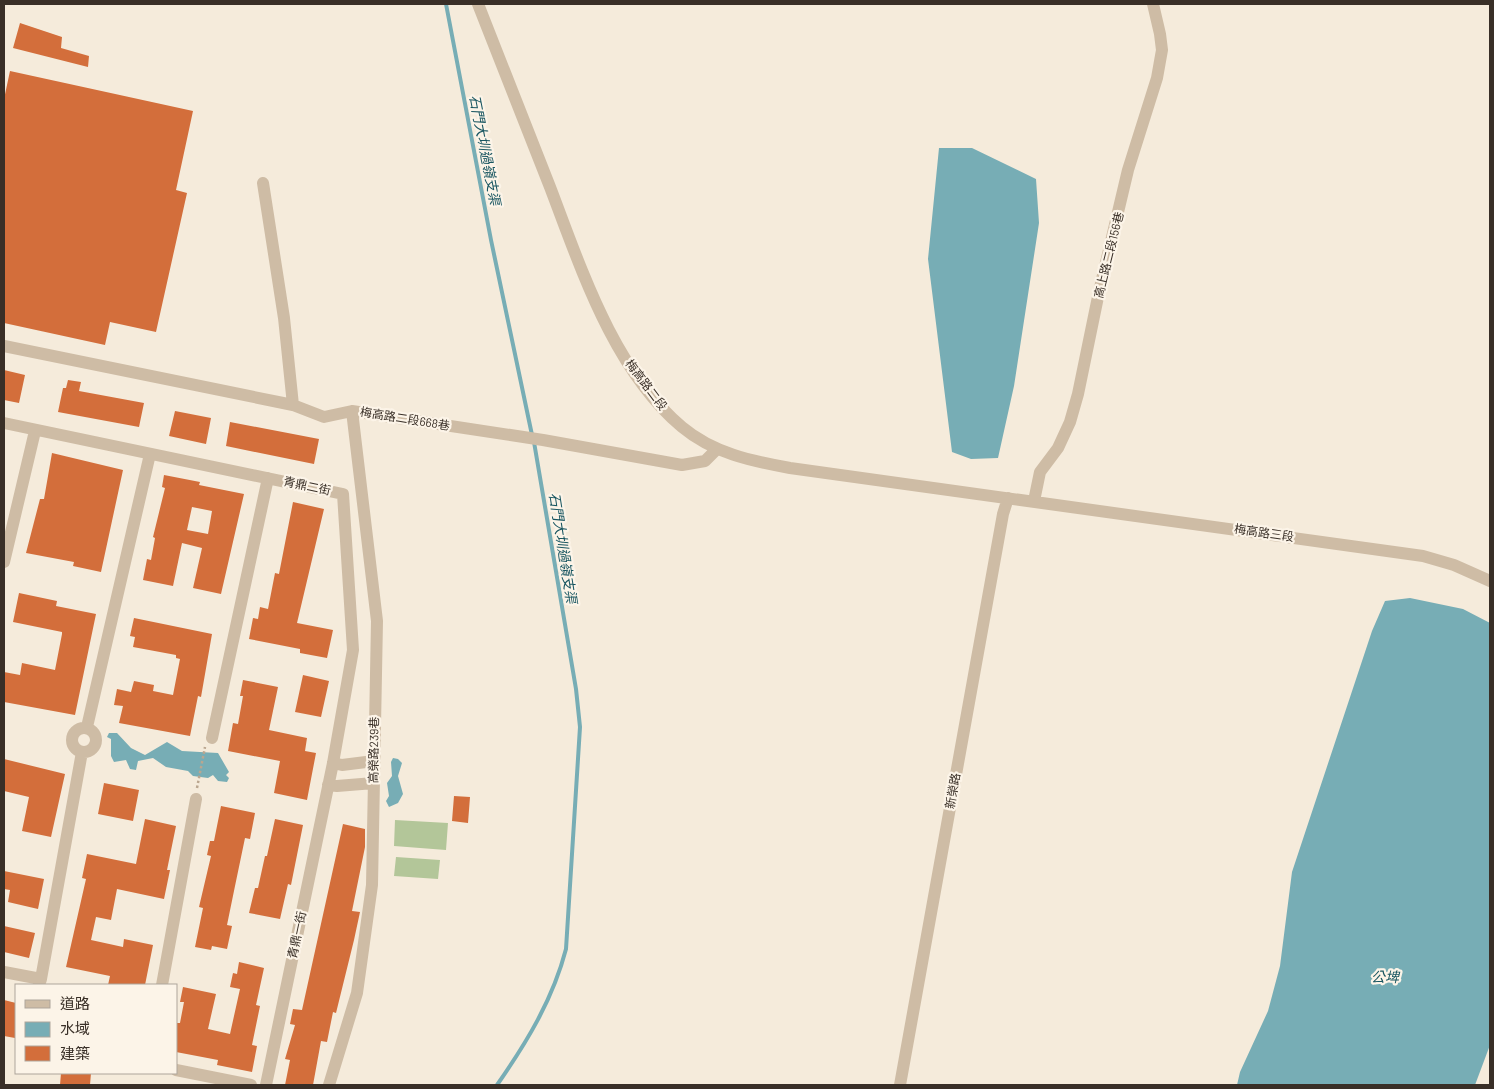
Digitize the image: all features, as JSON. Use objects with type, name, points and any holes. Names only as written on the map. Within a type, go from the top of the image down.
[{"type":"street","name":"梅高路二段","points":[[478,4],[569,236],[613,340],[658,404],[683,427],[716,449],[763,463],[1034,501]]},
{"type":"street","name":"高上路二段156巷","points":[[1034,501],[1040,472],[1058,448],[1076,404],[1128,170],[1157,78],[1162,50],[1153,4]]},
{"type":"street","points":[[263,183],[284,318],[293,405]]},
{"type":"street","name":"梅高路二段668巷","points":[[4,346],[293,405],[324,417],[352,410],[543,440],[682,465],[705,461],[716,449]]},
{"type":"street","name":"高榮路239巷","points":[[329,1085],[357,993],[372,885],[376,621],[352,410]]},
{"type":"street","name":"青鼎二街","points":[[4,423],[343,494],[353,650],[333,763]]},
{"type":"street","points":[[4,562],[35,431]]},
{"type":"street","points":[[87,727],[150,454]]},
{"type":"street","points":[[208,744],[268,478]]},
{"type":"street","name":"新榮路","points":[[900,1085],[1003,514],[1008,498]]},
{"type":"street","name":"梅高路三段","points":[[1034,501],[1423,556],[1454,565],[1490,581]]},
{"type":"street","points":[[87,727],[96,734],[96,742],[93,749],[82,752],[74,748],[72,739],[78,729],[87,727]]},
{"type":"street","points":[[4,972],[40,982],[82,752]]},
{"type":"street","points":[[333,763],[342,765],[374,761]]},
{"type":"street","name":"青鼎一街","points":[[266,1085],[333,763]]},
{"type":"street","points":[[328,784],[337,786],[374,782]]},
{"type":"street","points":[[162,984],[196,798]]},
{"type":"street","points":[[178,1070],[251,1085]]},
{"type":"path","points":[[198,782],[208,744]]},
{"type":"green space","points":[[395,820],[448,823],[446,850],[394,846]]},
{"type":"green space","points":[[396,857],[440,860],[438,879],[394,876]]},
{"type":"water","points":[[939,148],[972,148],[1036,179],[1039,223],[1014,386],[998,458],[971,459],[952,452],[928,259]]},
{"type":"water","name":"公埤","points":[[1410,598],[1463,609],[1490,623],[1490,1045],[1475,1085],[1237,1085],[1240,1072],[1268,1011],[1280,966],[1292,872],[1372,631],[1385,601]]},
{"type":"water","points":[[109,733],[117,733],[131,748],[145,755],[167,742],[182,751],[218,753],[229,772],[226,775],[229,778],[227,782],[218,781],[213,775],[208,778],[193,776],[188,771],[166,767],[153,758],[138,761],[136,770],[130,769],[126,760],[114,762],[111,756],[111,739],[107,737]]},
{"type":"water","points":[[393,758],[398,759],[402,763],[398,776],[403,794],[398,803],[389,807],[386,801],[389,796],[387,783],[392,776],[391,762]]},
{"type":"building","points":[[20,23],[62,37],[61,48],[89,56],[88,67],[13,48]]},
{"type":"building","points":[[10,71],[193,111],[176,190],[187,193],[156,332],[110,322],[105,345],[4,323],[4,99]]},
{"type":"building","points":[[4,370],[25,375],[19,403],[4,400]]},
{"type":"building","points":[[68,380],[81,382],[79,391],[144,403],[139,427],[58,412],[63,388],[66,388]]},
{"type":"building","points":[[175,411],[211,418],[206,444],[169,436]]},
{"type":"building","points":[[230,422],[319,439],[314,464],[226,446]]},
{"type":"building","points":[[52,453],[123,470],[101,572],[73,566],[74,562],[26,553],[40,499],[44,499]]},
{"type":"building","points":[[164,475],[200,482],[199,485],[244,494],[221,594],[193,588],[202,548],[182,543],[173,586],[143,580],[147,559],[151,560],[155,538],[153,537],[165,488],[162,487]],"holes":[[[192,507],[212,511],[208,534],[187,530]]]},
{"type":"building","points":[[293,502],[324,509],[297,623],[333,630],[327,658],[300,653],[300,649],[249,639],[253,618],[258,619],[260,607],[268,609],[275,573],[279,574]]},
{"type":"building","points":[[19,593],[57,601],[56,606],[96,614],[75,715],[4,702],[4,672],[20,675],[22,663],[55,670],[62,634],[62,632],[13,622]]},
{"type":"building","points":[[134,618],[212,634],[201,697],[198,696],[190,736],[119,723],[123,706],[114,705],[117,689],[131,692],[134,681],[154,685],[153,691],[173,695],[180,659],[176,658],[176,655],[133,647],[135,637],[130,636]]},
{"type":"building","points":[[303,675],[329,681],[321,717],[295,712]]},
{"type":"building","points":[[243,680],[278,687],[269,730],[307,738],[305,751],[316,753],[307,800],[274,793],[280,761],[228,751],[233,723],[238,724],[243,696],[240,696]]},
{"type":"building","points":[[4,759],[65,774],[51,837],[22,831],[29,797],[4,791]]},
{"type":"building","points":[[104,783],[139,790],[133,821],[98,814]]},
{"type":"building","points":[[454,796],[470,797],[468,823],[452,821]]},
{"type":"building","points":[[221,806],[255,813],[250,839],[245,838],[235,886],[227,925],[232,926],[227,949],[212,946],[211,950],[195,947],[203,908],[199,907],[211,856],[207,855],[210,841],[214,841]]},
{"type":"building","points":[[145,819],[176,826],[167,870],[170,870],[164,899],[117,889],[111,920],[96,917],[91,940],[123,947],[124,939],[153,945],[145,984],[108,984],[110,976],[66,967],[86,879],[82,878],[87,854],[136,864]]},
{"type":"building","points":[[275,819],[303,825],[291,885],[288,884],[280,919],[249,913],[255,888],[258,888],[265,856],[267,856]]},
{"type":"building","points":[[343,824],[365,829],[365,847],[352,911],[360,912],[354,940],[336,1013],[333,1012],[327,1042],[321,1041],[313,1085],[285,1085],[290,1060],[285,1059],[295,1025],[290,1024],[293,1009],[302,1010]]},
{"type":"building","points":[[4,871],[44,879],[38,909],[8,902],[10,890],[4,889]]},
{"type":"building","points":[[4,926],[35,933],[29,958],[4,952]]},
{"type":"building","points":[[239,962],[264,968],[256,1005],[260,1006],[252,1045],[257,1046],[252,1072],[217,1065],[218,1060],[178,1052],[178,1023],[180,1023],[184,1002],[180,1002],[183,987],[216,994],[208,1029],[230,1034],[240,989],[230,987],[233,973],[237,974]]},
{"type":"building","points":[[4,1000],[15,1003],[15,1038],[4,1036]]},
{"type":"building","points":[[61,1074],[91,1074],[90,1085],[60,1085]]},
{"type":"waterway","name":"石門大圳過嶺支渠","points":[[446,4],[491,240],[532,435]]},
{"type":"waterway","name":"石門大圳過嶺支渠","points":[[497,1085],[519,1053],[538,1020],[554,985],[566,949],[580,727],[576,689],[534,442]]}]
